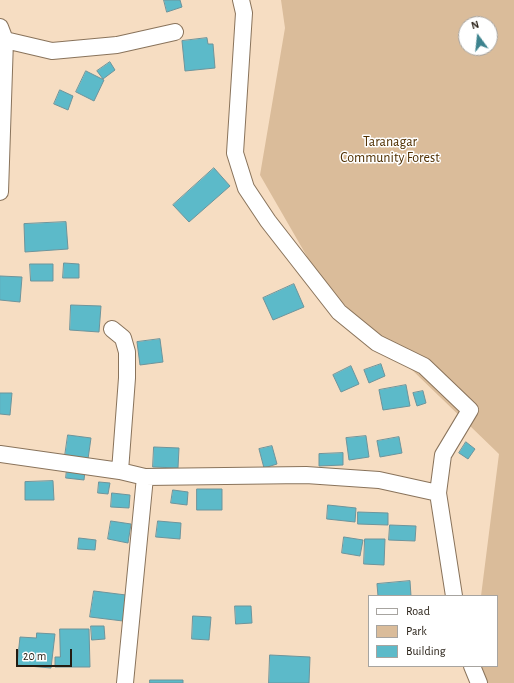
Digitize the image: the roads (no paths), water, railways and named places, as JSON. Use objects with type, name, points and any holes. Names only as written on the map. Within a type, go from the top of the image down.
[{"type":"street","points":[[241,0],[244,13],[235,153],[246,188],[268,221],[339,312],[377,343],[424,366],[470,410],[443,455],[438,493],[454,595]]},
{"type":"street","points":[[0,192],[3,33],[52,51],[117,45],[175,32]]},
{"type":"street","points":[[112,329],[123,338],[127,352],[127,378],[120,471]]},
{"type":"street","points":[[0,454],[120,471],[145,477],[306,475],[379,480],[438,493]]},
{"type":"street","points":[[125,683],[145,477]]},
{"type":"street","points":[[472,667],[479,683]]},
{"type":"park label","name":"Taranagar Community Forest","points":[[390,150]]}]
